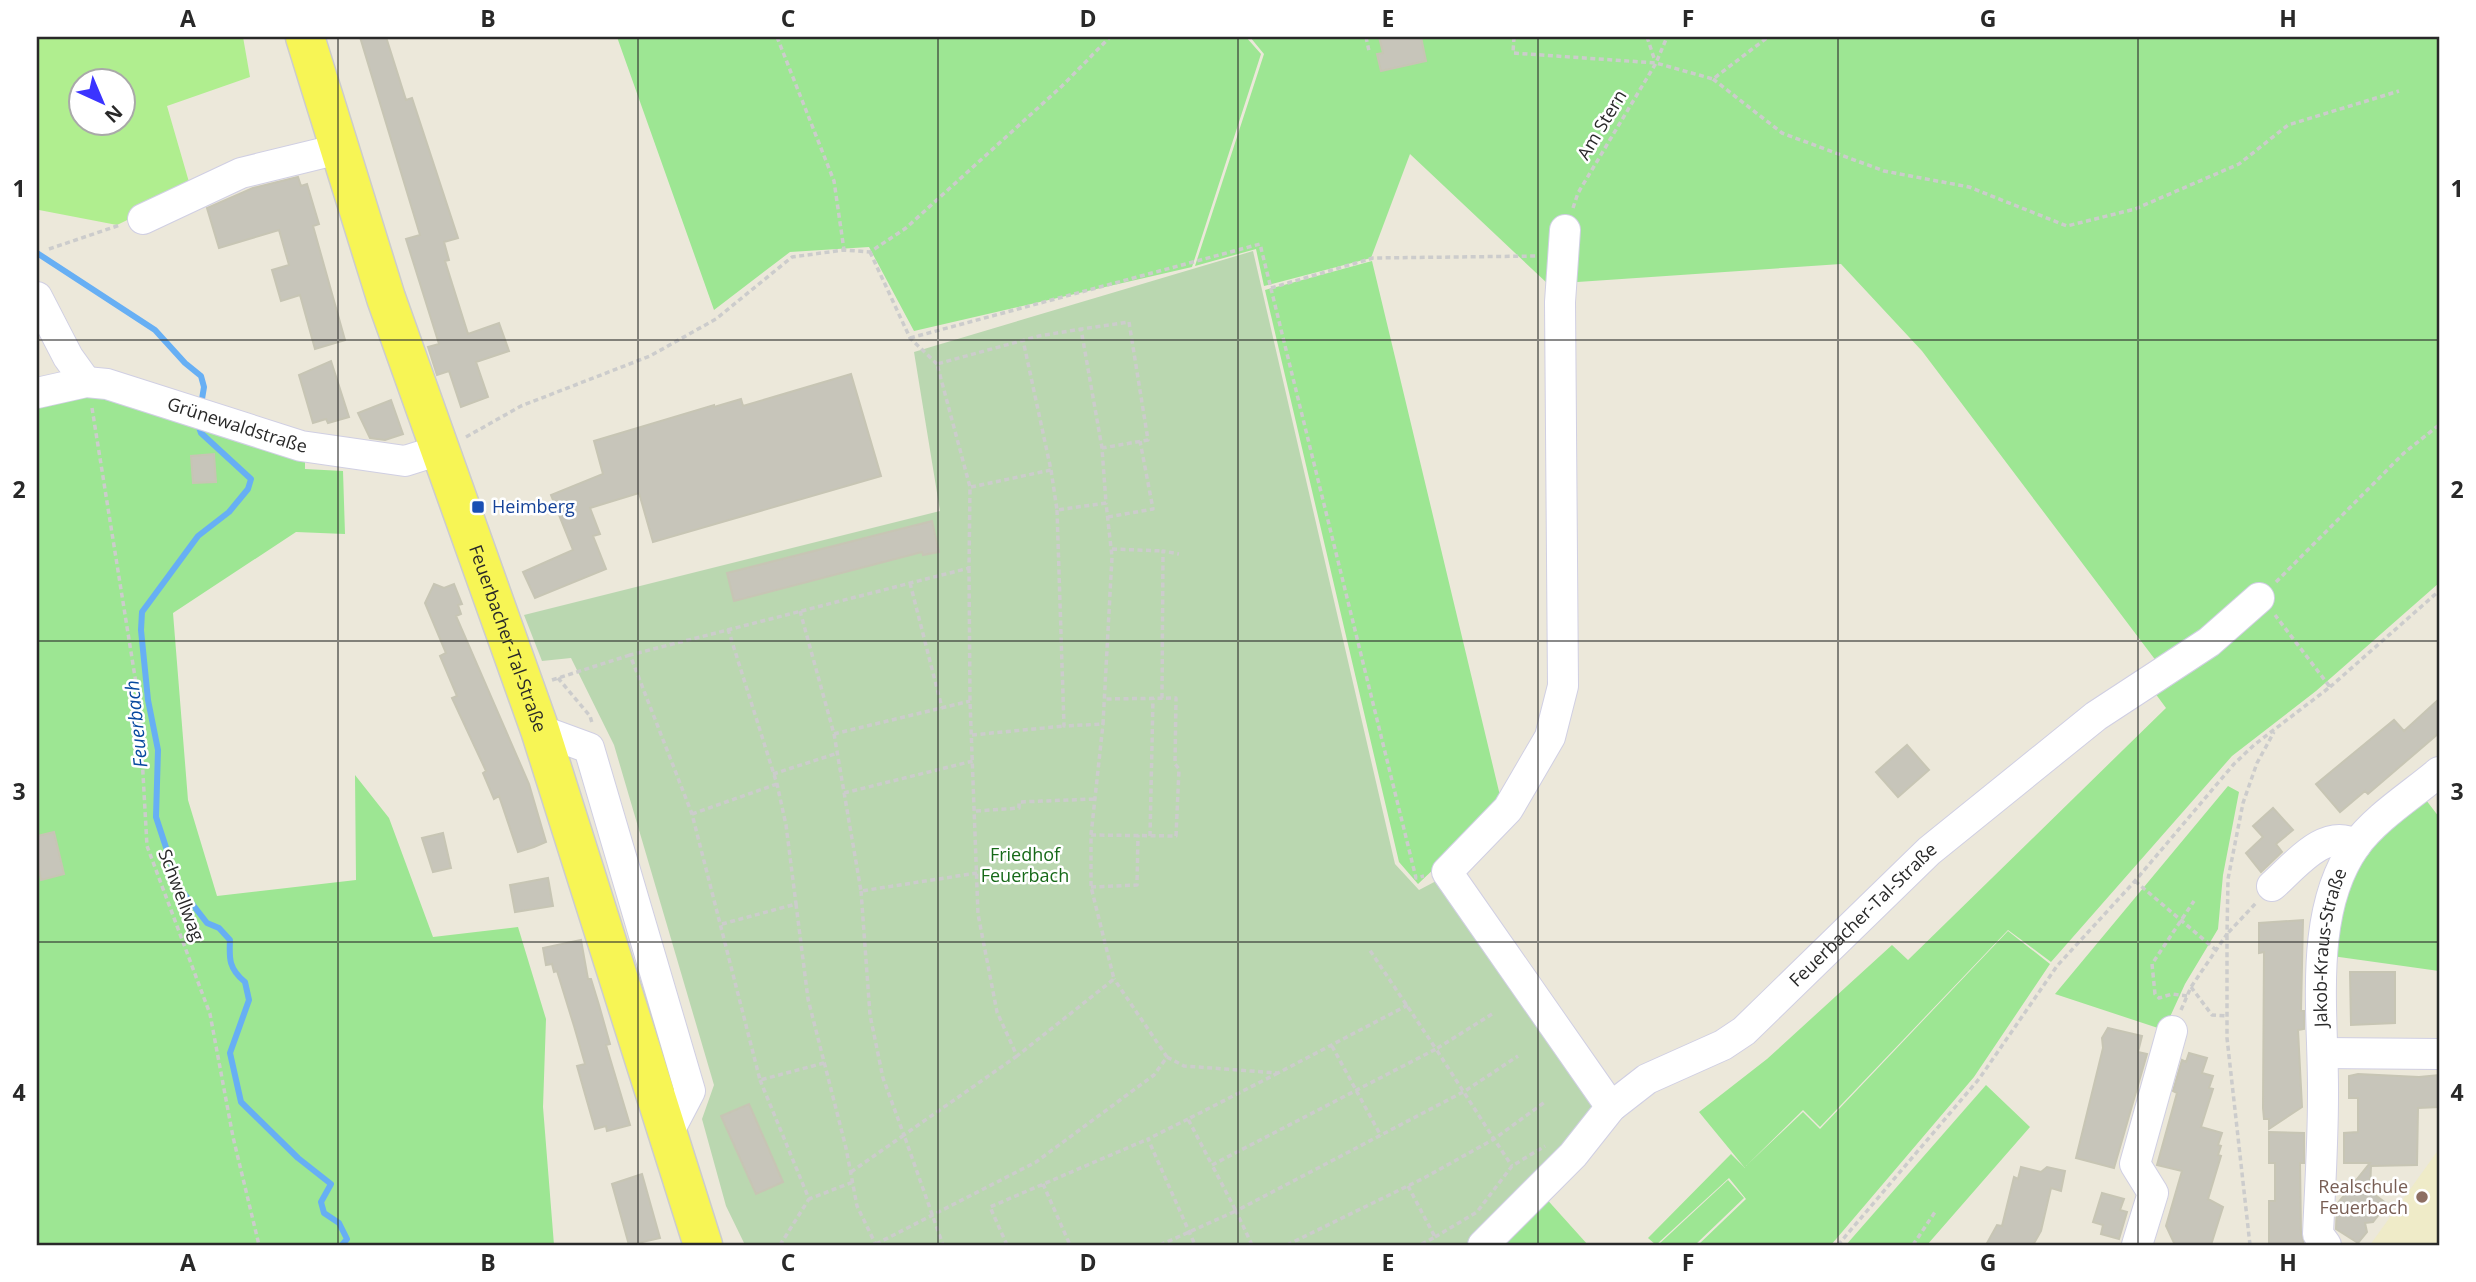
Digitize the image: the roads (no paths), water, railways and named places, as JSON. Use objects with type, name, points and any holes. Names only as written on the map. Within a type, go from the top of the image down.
[{"type":"main road","name":"Feuerbacher-Tal-Straße","points":[[305,37],[386,299],[440,450],[542,683],[540,730],[703,1245]]},
{"type":"street","points":[[143,219],[242,173],[339,149]]},
{"type":"street","points":[[1565,230],[1560,302],[1563,686],[1549,737],[1507,808],[1447,872],[1611,1107]]},
{"type":"street","points":[[37,297],[68,357],[86,382]]},
{"type":"street","name":"Grünewaldstraße","points":[[37,393],[86,382],[107,384],[301,446],[405,461],[440,450]]},
{"type":"street","name":"Feuerbacher-Tal-Straße","points":[[1483,1245],[1573,1155],[1611,1107],[1647,1079],[1723,1045],[1744,1031],[1929,851],[2096,716],[2209,642],[2259,598]]},
{"type":"street","points":[[540,730],[589,748],[690,1091],[668,1133]]},
{"type":"street","name":"Jakob-Kraus-Straße","points":[[2326,1245],[2318,1234],[2323,1164],[2322,949],[2327,908],[2343,868],[2356,845],[2439,772]]},
{"type":"street","name":"Jakob-Kraus-Straße","points":[[2272,886],[2319,846],[2333,839],[2347,840],[2356,845]]},
{"type":"street","points":[[2137,1245],[2153,1193],[2135,1164],[2172,1031]]},
{"type":"street","name":"Jakob-Kraus-Straße","points":[[2323,1053],[2439,1054]]},
{"type":"waterway","name":"Feuerbach","points":[[37,253],[155,330],[185,363],[201,376],[204,387],[201,405]]},
{"type":"waterway","name":"Feuerbach","points":[[198,425],[201,433],[251,479],[248,489],[229,512],[198,536],[142,612],[141,630],[148,700],[158,750],[156,817],[179,887],[207,923],[219,928],[230,940],[231,963],[245,982],[249,1000],[230,1053],[241,1102],[298,1158],[331,1184],[321,1202],[324,1213],[339,1223],[347,1239],[342,1245]]},
{"type":"place","name":"Heimberg","points":[[478,507]]},
{"type":"place","name":"Realschule Feuerbach","points":[[2422,1197]]},
{"type":"park label","name":"Friedhof Feuerbach","points":[[1025,865]]}]
